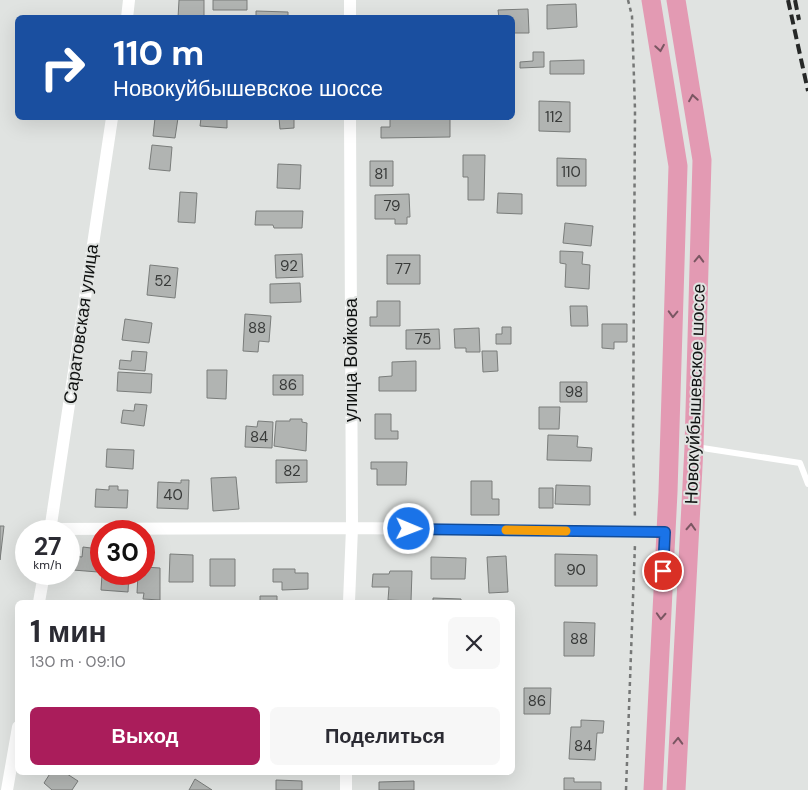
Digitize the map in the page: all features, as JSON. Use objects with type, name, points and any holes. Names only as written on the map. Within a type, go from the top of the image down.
[{"type":"main road","name":"Новокуйбышевское шоссе","points":[[651,0],[678,166],[665,532],[653,790]]},
{"type":"main road","name":"Новокуйбышевское шоссе","points":[[676,0],[680,11],[702,160],[694,447],[676,790]]},
{"type":"street","points":[[127,15],[129,0]]},
{"type":"street","points":[[350,0],[350,15]]},
{"type":"street","name":"Саратовская улица","points":[[52,520],[112,120]]},
{"type":"street","name":"улица Войкова","points":[[349,600],[352,528],[350,120]]},
{"type":"street","points":[[80,530],[352,528],[665,532]]},
{"type":"street","points":[[39,600],[42,585]]},
{"type":"street","points":[[7,790],[15,744]]},
{"type":"street","points":[[346,775],[346,790]]},
{"type":"lane","points":[[694,447],[800,463],[808,484]]},
{"type":"path","points":[[626,790],[636,532],[633,442],[635,110],[632,16],[628,0]]},
{"type":"building","points":[[179,0],[204,0],[204,15],[178,15]]},
{"type":"building","points":[[213,0],[247,0],[247,10],[213,10]]},
{"type":"building","points":[[576,4],[577,27],[547,29],[547,5]]},
{"type":"building","points":[[528,9],[529,33],[515,33],[515,15],[499,15],[498,10]]},
{"type":"building","points":[[256,11],[288,12],[288,15],[256,15]]},
{"type":"building","points":[[533,52],[544,52],[544,67],[520,68],[520,62],[533,61]]},
{"type":"building","points":[[584,60],[584,74],[550,74],[550,61]]},
{"type":"building","points":[[539,101],[570,102],[570,132],[539,131]]},
{"type":"building","points":[[155,120],[178,120],[175,138],[153,136]]},
{"type":"building","points":[[201,120],[227,120],[227,128],[200,126]]},
{"type":"building","points":[[279,120],[294,120],[294,128],[280,129]]},
{"type":"building","points":[[390,120],[450,120],[450,137],[381,138],[381,127],[390,127]]},
{"type":"building","points":[[152,145],[172,147],[170,171],[149,169]]},
{"type":"building","points":[[463,155],[485,155],[484,200],[468,200],[468,177],[463,177]]},
{"type":"building","points":[[557,158],[586,159],[586,186],[557,186]]},
{"type":"building","points":[[370,161],[393,161],[393,186],[370,186]]},
{"type":"building","points":[[278,164],[301,165],[300,189],[277,188]]},
{"type":"building","points":[[180,192],[197,193],[195,223],[178,222]]},
{"type":"building","points":[[498,193],[522,194],[522,214],[497,213]]},
{"type":"building","points":[[409,194],[410,217],[407,217],[407,224],[395,224],[395,219],[375,219],[375,195]]},
{"type":"building","points":[[256,211],[303,211],[302,228],[274,228],[273,225],[255,225]]},
{"type":"building","points":[[565,223],[593,226],[591,246],[563,243]]},
{"type":"building","points":[[560,251],[583,252],[582,264],[590,265],[589,289],[565,287],[566,264],[560,263]]},
{"type":"building","points":[[302,254],[303,277],[276,278],[275,255]]},
{"type":"building","points":[[387,255],[420,255],[420,284],[387,284]]},
{"type":"building","points":[[150,265],[178,268],[175,298],[147,295]]},
{"type":"building","points":[[300,283],[301,302],[270,303],[270,284]]},
{"type":"building","points":[[377,301],[400,301],[400,326],[370,326],[370,317],[377,317]]},
{"type":"building","points":[[570,306],[587,306],[588,326],[571,326]]},
{"type":"building","points":[[245,314],[271,316],[269,342],[259,341],[258,352],[243,351]]},
{"type":"building","points":[[125,319],[152,323],[149,343],[122,340]]},
{"type":"building","points":[[602,324],[627,324],[627,342],[614,342],[614,349],[602,348]]},
{"type":"building","points":[[502,327],[511,327],[511,344],[496,344],[496,334],[502,334]]},
{"type":"building","points":[[479,328],[480,352],[466,352],[466,348],[455,348],[454,329]]},
{"type":"building","points":[[439,329],[440,349],[406,349],[406,330]]},
{"type":"building","points":[[132,351],[147,352],[145,371],[119,369],[120,360],[131,361]]},
{"type":"building","points":[[482,351],[497,351],[498,371],[483,372]]},
{"type":"building","points":[[416,361],[416,391],[379,391],[379,377],[392,376],[392,362]]},
{"type":"building","points":[[207,370],[227,370],[226,399],[207,398]]},
{"type":"building","points":[[118,372],[152,374],[151,393],[117,391]]},
{"type":"building","points":[[273,375],[303,375],[303,395],[273,395]]},
{"type":"building","points":[[560,382],[587,382],[587,402],[560,402]]},
{"type":"building","points":[[135,404],[147,405],[144,426],[121,423],[123,410],[134,411]]},
{"type":"building","points":[[539,407],[560,407],[559,429],[539,429]]},
{"type":"building","points":[[375,414],[391,414],[391,431],[398,431],[398,439],[375,439]]},
{"type":"building","points":[[290,419],[302,419],[302,422],[307,423],[306,451],[274,446],[276,421],[290,421]]},
{"type":"building","points":[[258,421],[273,422],[272,448],[245,447],[246,426],[257,427]]},
{"type":"building","points":[[548,435],[578,436],[577,447],[592,448],[591,461],[547,460]]},
{"type":"building","points":[[107,449],[134,450],[133,469],[106,467]]},
{"type":"building","points":[[276,460],[307,460],[307,482],[276,483]]},
{"type":"building","points":[[371,462],[407,462],[406,485],[377,485],[377,469],[371,469]]},
{"type":"building","points":[[236,477],[239,509],[213,511],[211,478]]},
{"type":"building","points":[[181,480],[189,480],[188,509],[157,508],[158,482],[181,483]]},
{"type":"building","points":[[471,481],[492,481],[492,499],[499,499],[499,515],[471,515]]},
{"type":"building","points":[[556,485],[590,486],[590,505],[555,504]]},
{"type":"building","points":[[109,486],[118,486],[118,490],[128,490],[127,508],[95,507],[96,489],[109,490]]},
{"type":"building","points":[[539,488],[553,488],[553,508],[539,508]]},
{"type":"building","points":[[0,526],[4,526],[0,560]]},
{"type":"building","points":[[83,547],[90,548],[90,571],[80,571],[80,557],[82,557]]},
{"type":"building","points":[[170,554],[193,555],[193,582],[169,582]]},
{"type":"building","points":[[555,554],[597,555],[597,586],[555,586]]},
{"type":"building","points":[[506,556],[508,592],[489,593],[487,557]]},
{"type":"building","points":[[431,557],[466,558],[465,579],[431,579]]},
{"type":"building","points":[[210,559],[235,559],[235,586],[210,586]]},
{"type":"building","points":[[155,568],[160,568],[160,600],[143,599],[144,593],[137,593],[137,585],[155,585]]},
{"type":"building","points":[[273,569],[295,569],[295,573],[308,573],[308,589],[282,590],[282,582],[273,582]]},
{"type":"building","points":[[390,571],[412,571],[411,600],[388,600],[389,587],[372,587],[373,574],[389,574]]},
{"type":"building","points":[[101,585],[128,585],[128,592],[101,590]]},
{"type":"building","points":[[260,596],[277,596],[277,600],[260,600]]},
{"type":"building","points":[[433,598],[461,599],[461,600],[433,600]]},
{"type":"building","points":[[564,622],[595,623],[594,656],[564,656]]},
{"type":"building","points":[[524,688],[551,688],[550,714],[524,714]]},
{"type":"building","points":[[581,720],[604,721],[603,733],[597,733],[595,760],[569,759],[571,727],[581,727]]},
{"type":"building","points":[[49,775],[69,775],[78,781],[72,790],[52,790],[44,783]]},
{"type":"building","points":[[564,778],[574,778],[574,782],[601,782],[601,790],[564,790]]},
{"type":"building","points":[[195,779],[212,790],[189,790]]},
{"type":"building","points":[[276,780],[302,781],[302,790],[276,790]]},
{"type":"building","points":[[414,781],[414,790],[379,790],[379,782]]},
{"type":"railway","points":[[788,0],[808,91]]},
{"type":"railway","points":[[795,0],[799,20]]},
{"type":"slow traffic","points":[[506,530],[566,531]]},
{"type":"route","points":[[409,529],[665,532],[663,571]]}]
